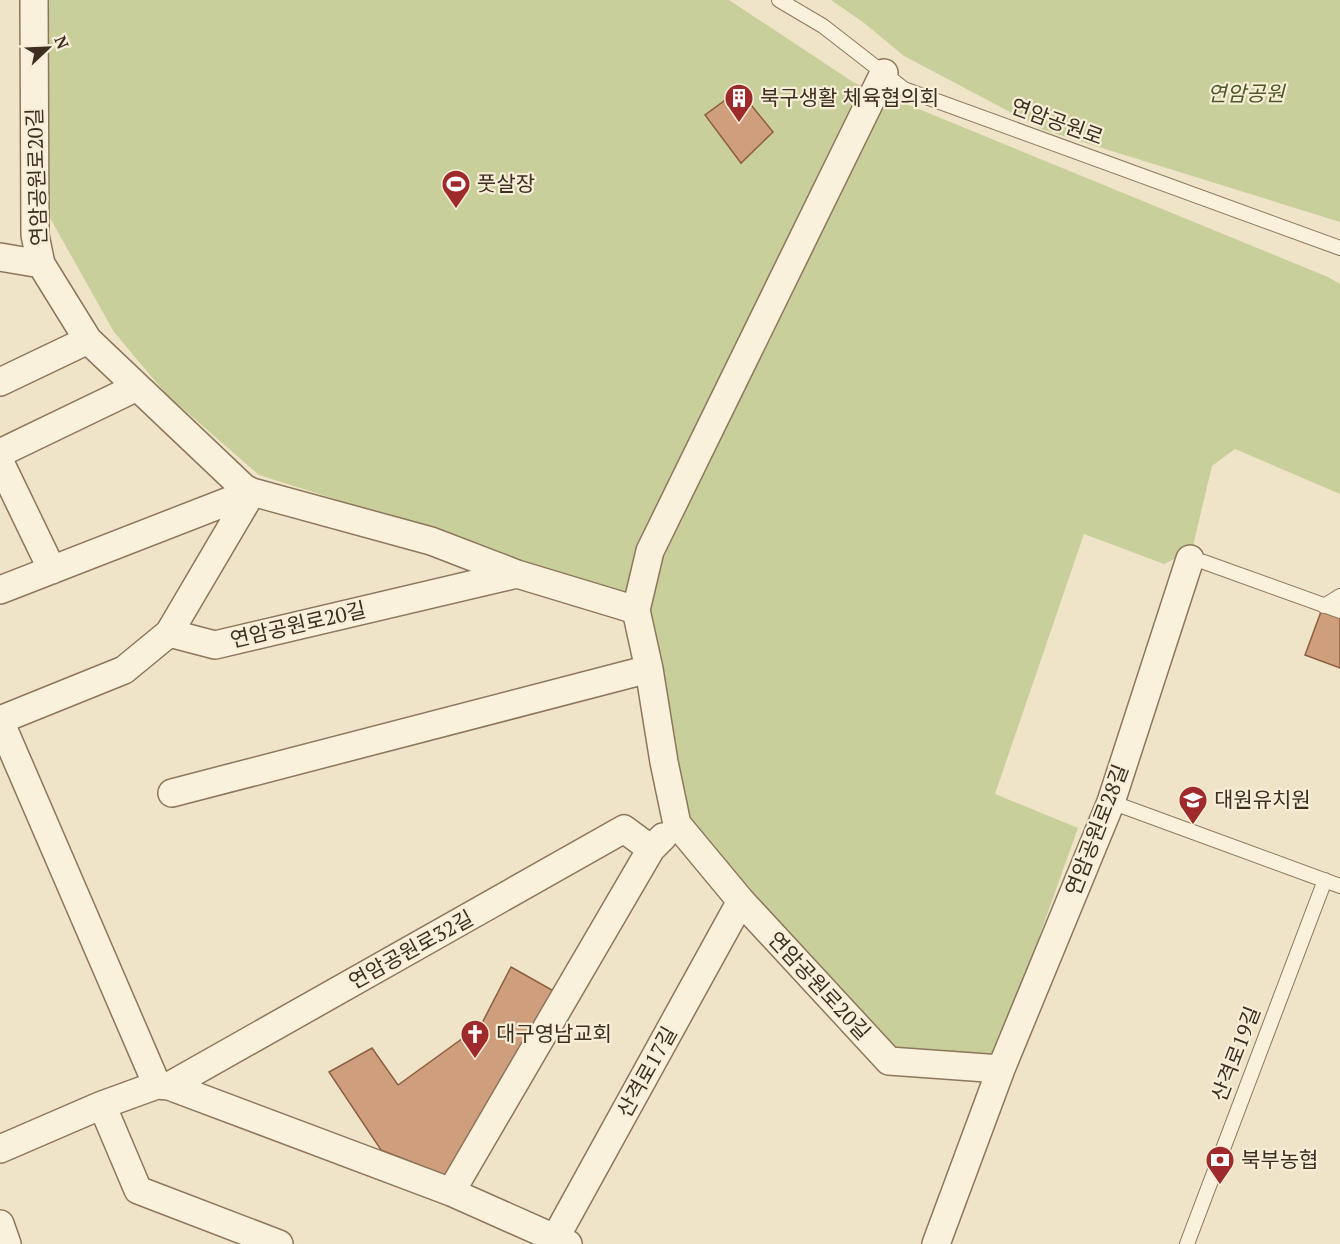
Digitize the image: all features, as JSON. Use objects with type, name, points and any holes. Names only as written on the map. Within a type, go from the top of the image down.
[{"type":"street","name":"연암공원로20길","points":[[34,0],[35,235],[40,264],[88,340],[244,488],[252,492],[431,541],[517,574],[636,610],[677,824],[741,901],[889,1061],[1001,1069]]},
{"type":"street","points":[[636,610],[650,551],[884,73]]},
{"type":"street","points":[[0,257],[40,264]]},
{"type":"street","points":[[0,382],[88,340]]},
{"type":"street","points":[[0,453],[137,387]]},
{"type":"street","points":[[0,462],[52,570]]},
{"type":"street","points":[[0,590],[252,492]]},
{"type":"street","points":[[252,492],[169,633],[124,670],[0,720],[163,1086],[451,1192],[558,1242]]},
{"type":"street","name":"연암공원로28길","points":[[936,1244],[1001,1069],[1111,802],[1184,572],[1190,560]]},
{"type":"street","name":"연암공원로20길","points":[[169,633],[215,645],[517,574]]},
{"type":"street","points":[[172,793],[649,669]]},
{"type":"street","points":[[451,1192],[651,849],[677,824]]},
{"type":"street","name":"연암공원로32길","points":[[0,1149],[102,1105],[163,1086],[624,829],[651,849]]},
{"type":"street","name":"산격로17길","points":[[558,1242],[741,901]]},
{"type":"street","points":[[102,1105],[138,1190],[278,1244]]},
{"type":"street","points":[[0,1224],[7,1244]]},
{"type":"lane","name":"연암공원로","points":[[779,0],[823,26],[904,89],[1340,248]]},
{"type":"lane","name":"연암공원로28길","points":[[1190,560],[1204,562],[1340,611]]},
{"type":"lane","points":[[1324,606],[1340,596]]},
{"type":"lane","points":[[1111,802],[1340,886]]},
{"type":"lane","name":"산격로19길","points":[[1187,1244],[1325,880]]},
{"type":"green space","points":[[48,0],[729,0],[853,82],[1328,277],[1340,284],[1340,494],[1235,449],[1212,466],[1192,550],[1164,564],[1084,534],[995,794],[1078,828],[995,1060],[892,1051],[686,821],[648,611],[448,535],[259,475],[166,394],[114,332],[50,218]]},
{"type":"green space","name":"연암공원","points":[[831,0],[1340,0],[1340,222],[1044,130],[904,56],[864,23]]},
{"type":"building","name":"북구생활 체육협의회","points":[[739,90],[773,132],[741,163],[705,115]]},
{"type":"building","points":[[1322,609],[1340,615],[1340,668],[1305,655]]},
{"type":"building","name":"대구영남교회","points":[[511,967],[559,994],[445,1175],[381,1150],[329,1072],[372,1048],[398,1085],[481,1025]]},
{"type":"place","name":"북구생활 체육협의회","points":[[739,124]]},
{"type":"place","name":"풋살장","points":[[456,210]]},
{"type":"place","name":"대원유치원","points":[[1193,826]]},
{"type":"place","name":"대구영남교회","points":[[475,1060]]},
{"type":"place","name":"북부농협","points":[[1220,1186]]}]
